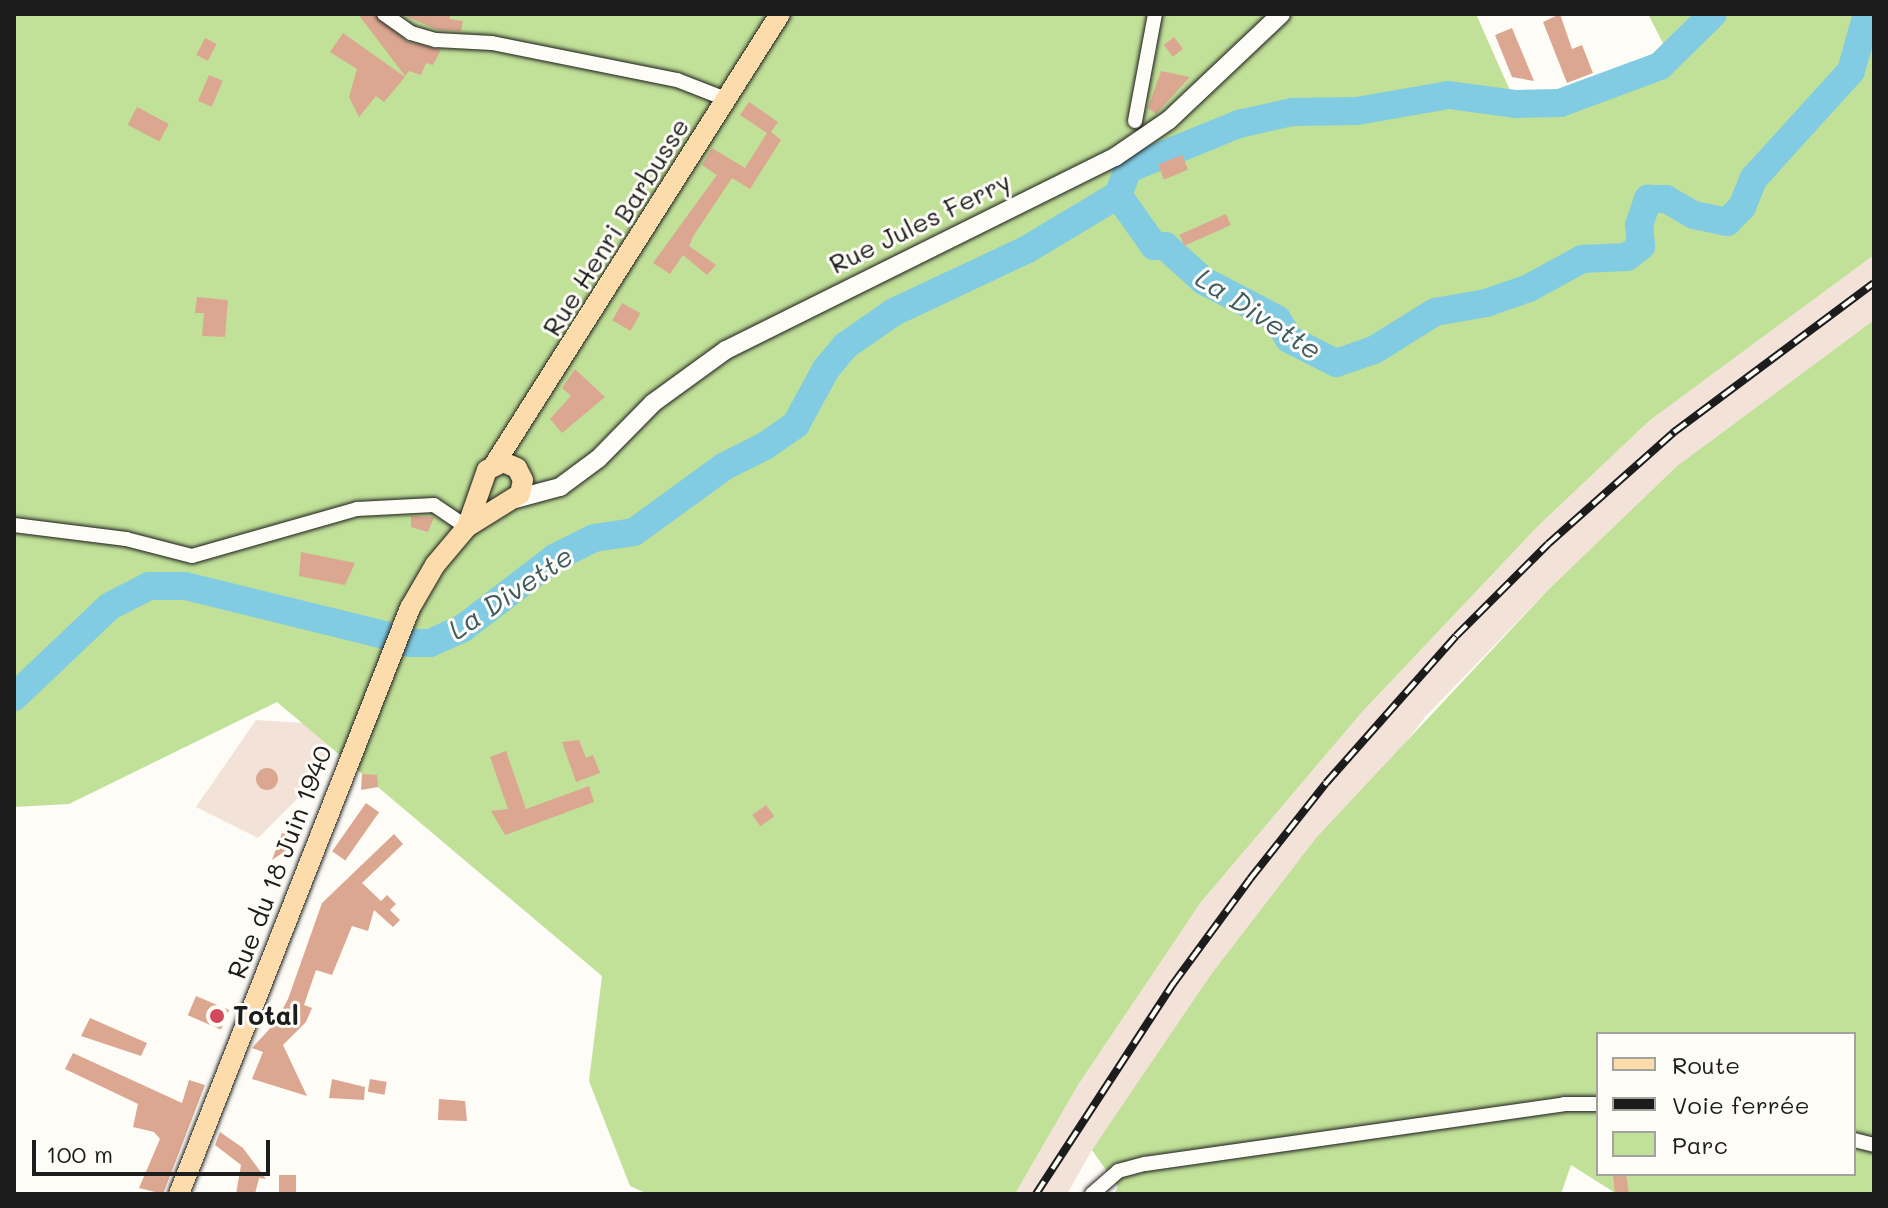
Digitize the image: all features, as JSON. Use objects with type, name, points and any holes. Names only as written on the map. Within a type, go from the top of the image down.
[{"type":"main road","name":"Rue Henri Barbusse","points":[[509,468],[516,425],[564,359],[577,329],[780,14]]},
{"type":"main road","name":"Rue Jules Ferry","points":[[508,501],[560,487],[665,393],[726,350],[1115,157],[1169,120],[1281,14]]},
{"type":"main road","points":[[509,468],[542,481],[577,473]]},
{"type":"main road","points":[[467,527],[483,487],[509,468]]},
{"type":"main road","points":[[508,501],[509,468]]},
{"type":"main road","points":[[483,487],[508,501]]},
{"type":"main road","points":[[467,527],[508,501]]},
{"type":"main road","name":"Rue du 18 Juin 1940","points":[[179,1194],[396,639],[435,565],[467,527]]},
{"type":"street","points":[[384,14],[411,33],[436,40],[492,43],[677,80],[726,99]]},
{"type":"street","points":[[1135,121],[1155,14]]},
{"type":"street","points":[[14,525],[126,539],[192,556],[370,508],[434,505],[467,527]]},
{"type":"street","points":[[1092,1194],[1118,1171],[1145,1164],[1564,1104],[1596,1104]]},
{"type":"shaded area","points":[[1874,255],[1874,320],[1677,466],[1548,590],[1425,717],[1092,1150],[1067,1194],[1015,1194],[1078,1085],[1201,902],[1362,712],[1538,526],[1649,421]]},
{"type":"shaded area","points":[[256,720],[336,725],[321,775],[258,838],[196,807]]},
{"type":"green space","points":[[14,14],[1476,14],[1516,104],[1560,103],[1660,66],[1670,57],[1648,14],[1874,14],[1874,255],[1649,421],[1538,526],[1362,712],[1201,902],[1078,1085],[1015,1194],[648,1194],[630,1186],[589,1081],[602,976],[277,702],[69,804],[14,807]]},
{"type":"green space","points":[[1874,320],[1874,1194],[1617,1194],[1571,1165],[1561,1194],[1114,1194],[1118,1187],[1092,1150],[1210,976],[1316,838],[1548,590],[1677,466]]},
{"type":"building","points":[[358,14],[374,14],[406,41],[441,50],[433,65],[426,63],[421,75],[409,71],[405,76]]},
{"type":"building","points":[[401,14],[452,14],[449,19],[463,21],[461,31],[438,30]]},
{"type":"building","points":[[1560,14],[1572,49],[1582,45],[1593,73],[1567,83],[1543,22]]},
{"type":"building","points":[[1512,28],[1534,81],[1512,77],[1495,35]]},
{"type":"building","points":[[343,33],[405,77],[384,102],[376,96],[359,117],[349,97],[357,69],[330,52]]},
{"type":"building","points":[[1174,37],[1183,49],[1173,57],[1164,45]]},
{"type":"building","points":[[205,38],[217,44],[208,61],[196,55]]},
{"type":"building","points":[[1161,71],[1190,77],[1156,114],[1148,108]]},
{"type":"building","points":[[209,75],[223,81],[212,107],[198,101]]},
{"type":"building","points":[[749,102],[778,122],[771,132],[781,140],[750,189],[732,178],[694,235],[689,246],[716,265],[707,275],[683,255],[670,274],[653,263],[717,175],[702,165],[712,148],[745,168],[767,133],[740,115]]},
{"type":"building","points":[[137,107],[169,124],[159,142],[128,125]]},
{"type":"building","points":[[1182,155],[1188,170],[1164,180],[1158,165]]},
{"type":"building","points":[[1226,214],[1231,225],[1184,246],[1179,235]]},
{"type":"building","points":[[197,297],[228,300],[225,337],[202,336],[204,313],[195,313]]},
{"type":"building","points":[[622,303],[640,313],[631,331],[612,320]]},
{"type":"building","points":[[575,369],[605,397],[562,433],[550,419],[571,396],[562,388]]},
{"type":"building","points":[[411,516],[434,517],[428,532],[411,527]]},
{"type":"building","points":[[301,552],[355,563],[345,585],[299,576]]},
{"type":"building","points":[[579,740],[586,758],[593,755],[600,773],[576,782],[562,742]]},
{"type":"building","points":[[506,751],[526,809],[589,786],[594,802],[505,835],[491,811],[508,809],[490,757]]},
{"type":"building","points":[[267,768],[275,771],[278,779],[275,787],[267,790],[259,787],[256,779],[259,771]]},
{"type":"building","points":[[362,774],[377,775],[378,787],[361,790]]},
{"type":"building","points":[[366,803],[379,812],[345,861],[332,851]]},
{"type":"building","points":[[766,805],[774,816],[760,826],[752,815]]},
{"type":"building","points":[[282,833],[294,837],[290,848],[272,860]]},
{"type":"building","points":[[394,834],[403,844],[362,883],[381,901],[387,895],[396,904],[390,910],[400,920],[393,927],[374,910],[368,931],[352,926],[332,975],[316,970],[304,1005],[312,1008],[306,1022],[283,1045],[307,1096],[252,1079],[263,1052],[252,1048],[275,1023],[288,999],[322,903]]},
{"type":"building","points":[[196,996],[229,1010],[221,1029],[188,1015]]},
{"type":"building","points":[[90,1018],[147,1043],[141,1056],[81,1036]]},
{"type":"building","points":[[73,1053],[182,1103],[189,1080],[205,1085],[163,1194],[139,1188],[160,1139],[154,1132],[133,1127],[138,1104],[65,1069]]},
{"type":"building","points":[[332,1079],[365,1087],[364,1100],[329,1098]]},
{"type":"building","points":[[370,1079],[387,1082],[384,1095],[368,1092]]},
{"type":"building","points":[[439,1099],[465,1101],[467,1121],[438,1120]]},
{"type":"building","points":[[220,1132],[243,1148],[266,1179],[259,1178],[255,1194],[236,1194],[241,1165],[215,1145]]},
{"type":"building","points":[[279,1175],[296,1175],[296,1194],[279,1194]]},
{"type":"building","points":[[1613,1176],[1626,1176],[1629,1194],[1615,1194]]},
{"type":"waterway","name":"La Divette","points":[[409,643],[430,643],[463,628],[556,557],[594,538],[634,532],[725,466],[765,446],[796,424],[826,369],[845,346],[894,312],[1026,250],[1118,195],[1128,169],[1239,124],[1292,112],[1357,111],[1449,95],[1516,104],[1560,103],[1660,66],[1713,14]]},
{"type":"waterway","name":"La Divette","points":[[1118,195],[1154,246],[1165,246],[1204,281],[1277,319],[1289,339],[1336,363],[1374,350],[1435,312],[1486,303],[1529,288],[1582,259],[1627,257],[1641,246],[1639,225],[1648,199],[1666,199],[1694,215],[1727,222],[1742,207],[1754,178],[1851,71],[1867,14]]},
{"type":"waterway","name":"La Divette","points":[[14,697],[110,606],[149,586],[185,586],[385,635]]},
{"type":"railway","points":[[1036,1194],[1173,984],[1250,879],[1326,783],[1456,636],[1548,544],[1674,432],[1874,283]]},
{"type":"place","name":"Total","points":[[217,1016]]}]
